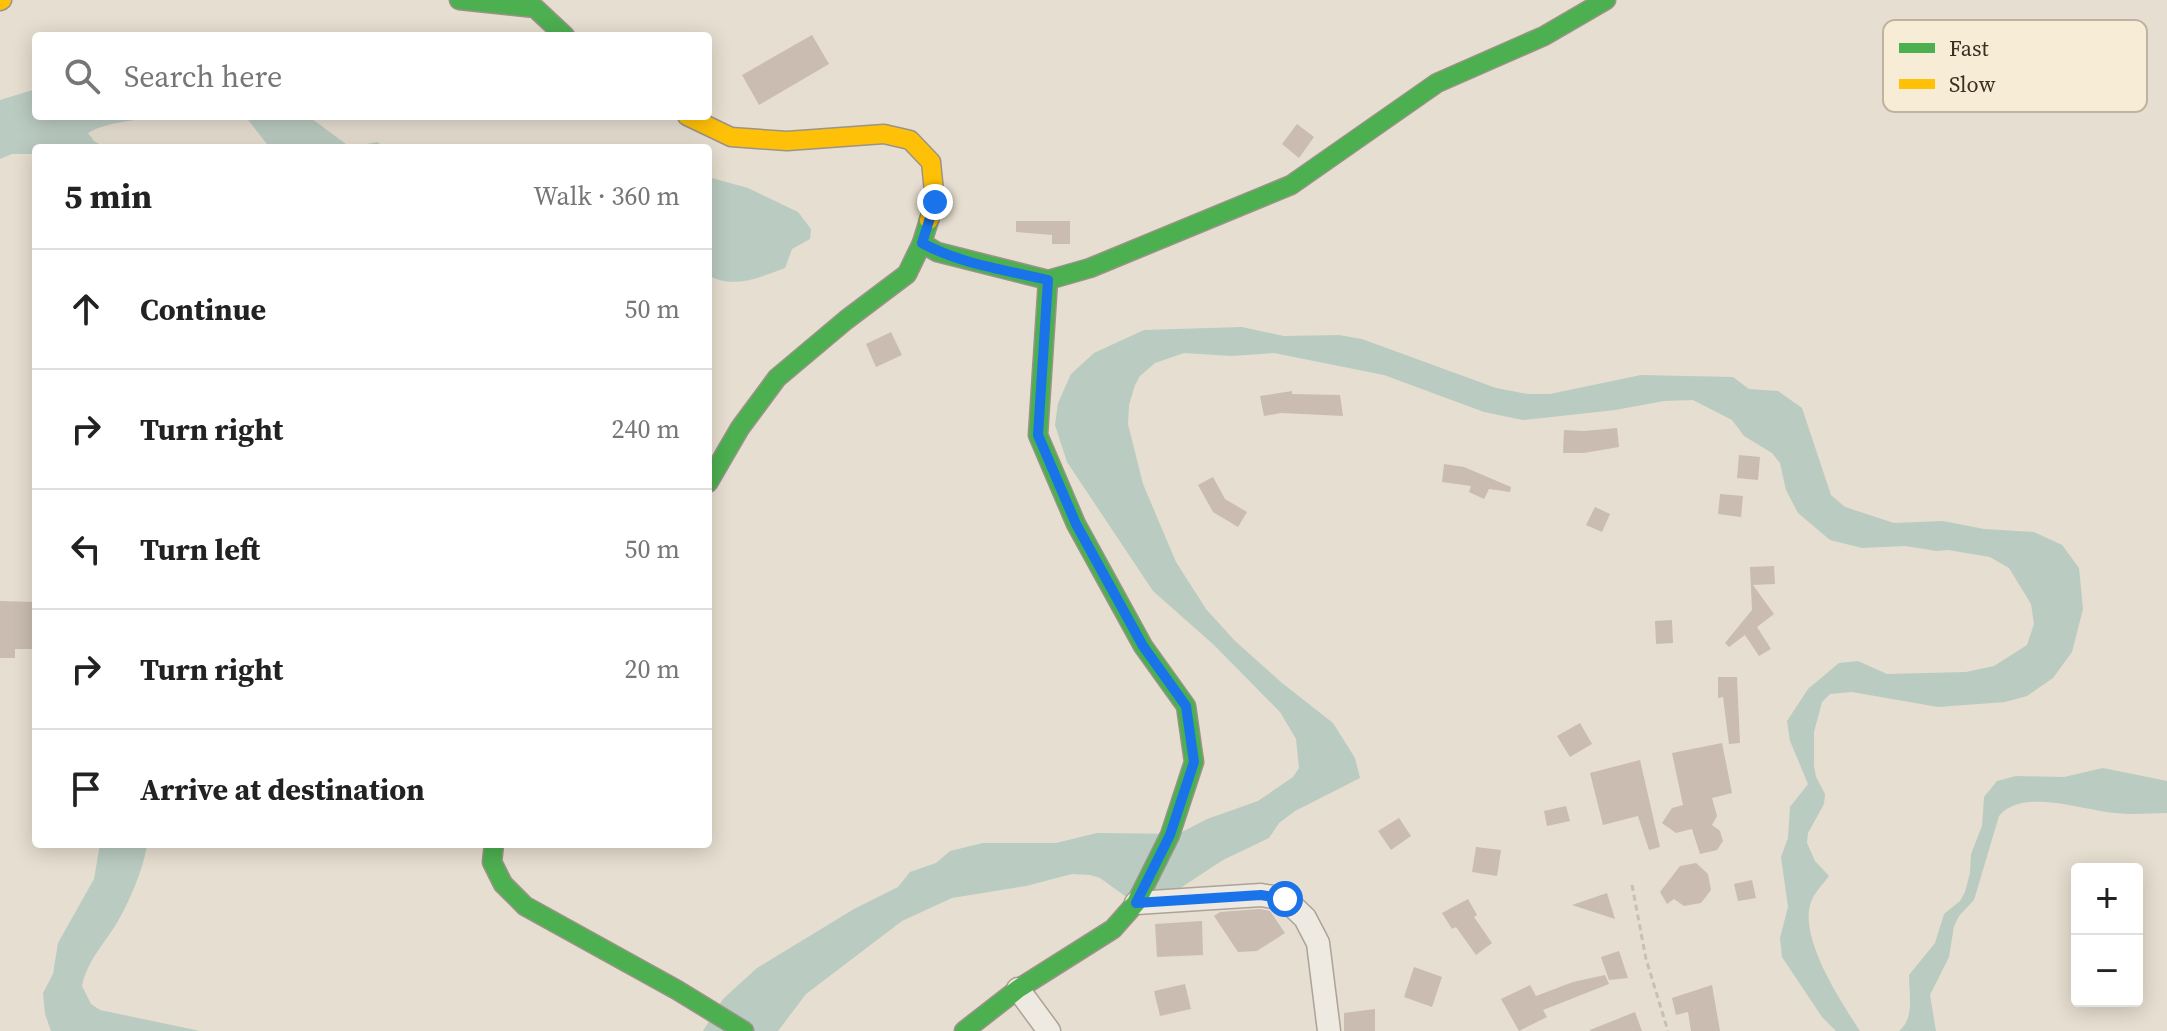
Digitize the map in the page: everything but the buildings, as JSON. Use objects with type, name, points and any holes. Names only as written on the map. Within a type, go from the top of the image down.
[{"type":"street","points":[[459,0],[535,8],[561,32]]},
{"type":"street","points":[[922,243],[937,252],[1048,280],[1090,268],[1291,185],[1437,83],[1544,36],[1606,0]]},
{"type":"street","points":[[695,120],[731,137],[787,141],[884,134],[910,140],[931,162],[935,202],[922,243],[907,274],[777,378],[740,428],[712,476]]},
{"type":"street","points":[[964,1031],[1018,989],[1113,929],[1136,903],[1170,835],[1194,762],[1186,706],[1143,646],[1076,524],[1038,435],[1048,280]]},
{"type":"street","points":[[494,848],[492,862],[503,884],[525,906],[744,1031]]},
{"type":"street","points":[[1136,903],[1261,895],[1285,899],[1305,918],[1318,943],[1329,1031]]},
{"type":"street","points":[[1018,989],[1049,1031]]},
{"type":"path","points":[[1632,885],[1646,959],[1668,1031]]},
{"type":"shaded area","points":[[32,90],[32,120],[131,120],[88,133],[99,144],[32,144],[32,154],[12,154],[0,159],[0,100]]},
{"type":"shaded area","points":[[248,120],[313,120],[346,144],[267,144]]},
{"type":"shaded area","points":[[712,178],[748,188],[798,212],[811,229],[810,239],[792,249],[785,268],[737,282],[712,277]]},
{"type":"shaded area","points":[[1242,327],[1284,336],[1339,335],[1362,339],[1496,388],[1528,394],[1550,394],[1641,375],[1733,377],[1749,389],[1778,391],[1802,408],[1831,495],[1845,507],[1894,523],[1943,521],[1984,529],[2034,532],[2062,545],[2079,568],[2083,609],[2072,652],[2053,678],[2027,696],[2005,702],[1938,707],[1852,692],[1830,694],[1822,702],[1814,732],[1814,766],[1825,794],[1824,804],[1808,833],[1807,843],[1815,861],[1829,876],[1812,899],[1809,917],[1816,951],[1824,970],[1860,1031],[1836,1031],[1822,1017],[1782,957],[1780,938],[1788,907],[1781,857],[1788,838],[1790,807],[1808,784],[1790,741],[1787,721],[1808,689],[1839,663],[1858,661],[1887,674],[1966,672],[1994,666],[2027,645],[2034,624],[2031,604],[2009,568],[1990,557],[1948,550],[1905,546],[1862,548],[1830,540],[1798,513],[1786,490],[1780,463],[1772,453],[1744,436],[1732,420],[1693,400],[1523,420],[1484,412],[1384,375],[1274,353],[1232,356],[1184,353],[1155,363],[1135,385],[1128,424],[1143,484],[1176,562],[1206,609],[1235,641],[1333,723],[1355,758],[1360,778],[1295,811],[1279,823],[1269,838],[1223,860],[1162,900],[1125,896],[1100,878],[1072,874],[1026,886],[952,898],[902,921],[806,994],[778,1031],[703,1031],[723,999],[757,968],[854,909],[898,887],[910,872],[936,863],[950,851],[983,843],[1056,843],[1097,833],[1178,834],[1207,819],[1258,801],[1293,777],[1299,768],[1296,739],[1280,712],[1214,645],[1153,591],[1067,462],[1055,425],[1058,403],[1071,374],[1094,353],[1144,330]]},
{"type":"shaded area","points":[[2103,768],[2167,781],[2167,813],[2122,814],[2038,802],[2010,807],[1999,816],[1974,900],[1954,926],[1949,957],[1930,995],[1936,1031],[1899,1031],[1909,1013],[1909,975],[1935,943],[1944,914],[1960,901],[1965,892],[1971,854],[1982,826],[1984,797],[1997,781],[2016,776],[2064,777]]},
{"type":"shaded area","points":[[99,848],[146,848],[130,897],[84,977],[82,986],[91,1004],[100,1010],[200,1031],[51,1031],[43,993],[53,974],[58,943],[94,879]]},
{"type":"traffic: fast","points":[[459,0],[535,8],[561,32]]},
{"type":"traffic: fast","points":[[922,243],[937,252],[1048,280],[1090,268],[1291,185],[1437,83],[1544,36],[1606,0]]},
{"type":"traffic: fast","points":[[712,476],[740,428],[777,378],[907,274],[929,220]]},
{"type":"traffic: fast","points":[[964,1031],[1018,989],[1113,929],[1136,903],[1170,835],[1194,762],[1186,706],[1143,646],[1076,524],[1038,435],[1048,280]]},
{"type":"traffic: fast","points":[[494,848],[492,862],[503,884],[525,906],[744,1031]]},
{"type":"traffic: slow","points":[[695,120],[731,137],[787,141],[884,134],[910,140],[931,162],[935,202],[929,220]]},
{"type":"route","points":[[935,202],[922,243],[937,252],[1048,280],[1038,435],[1076,524],[1143,646],[1186,706],[1194,762],[1170,835],[1136,903],[1261,895],[1285,899]]}]
